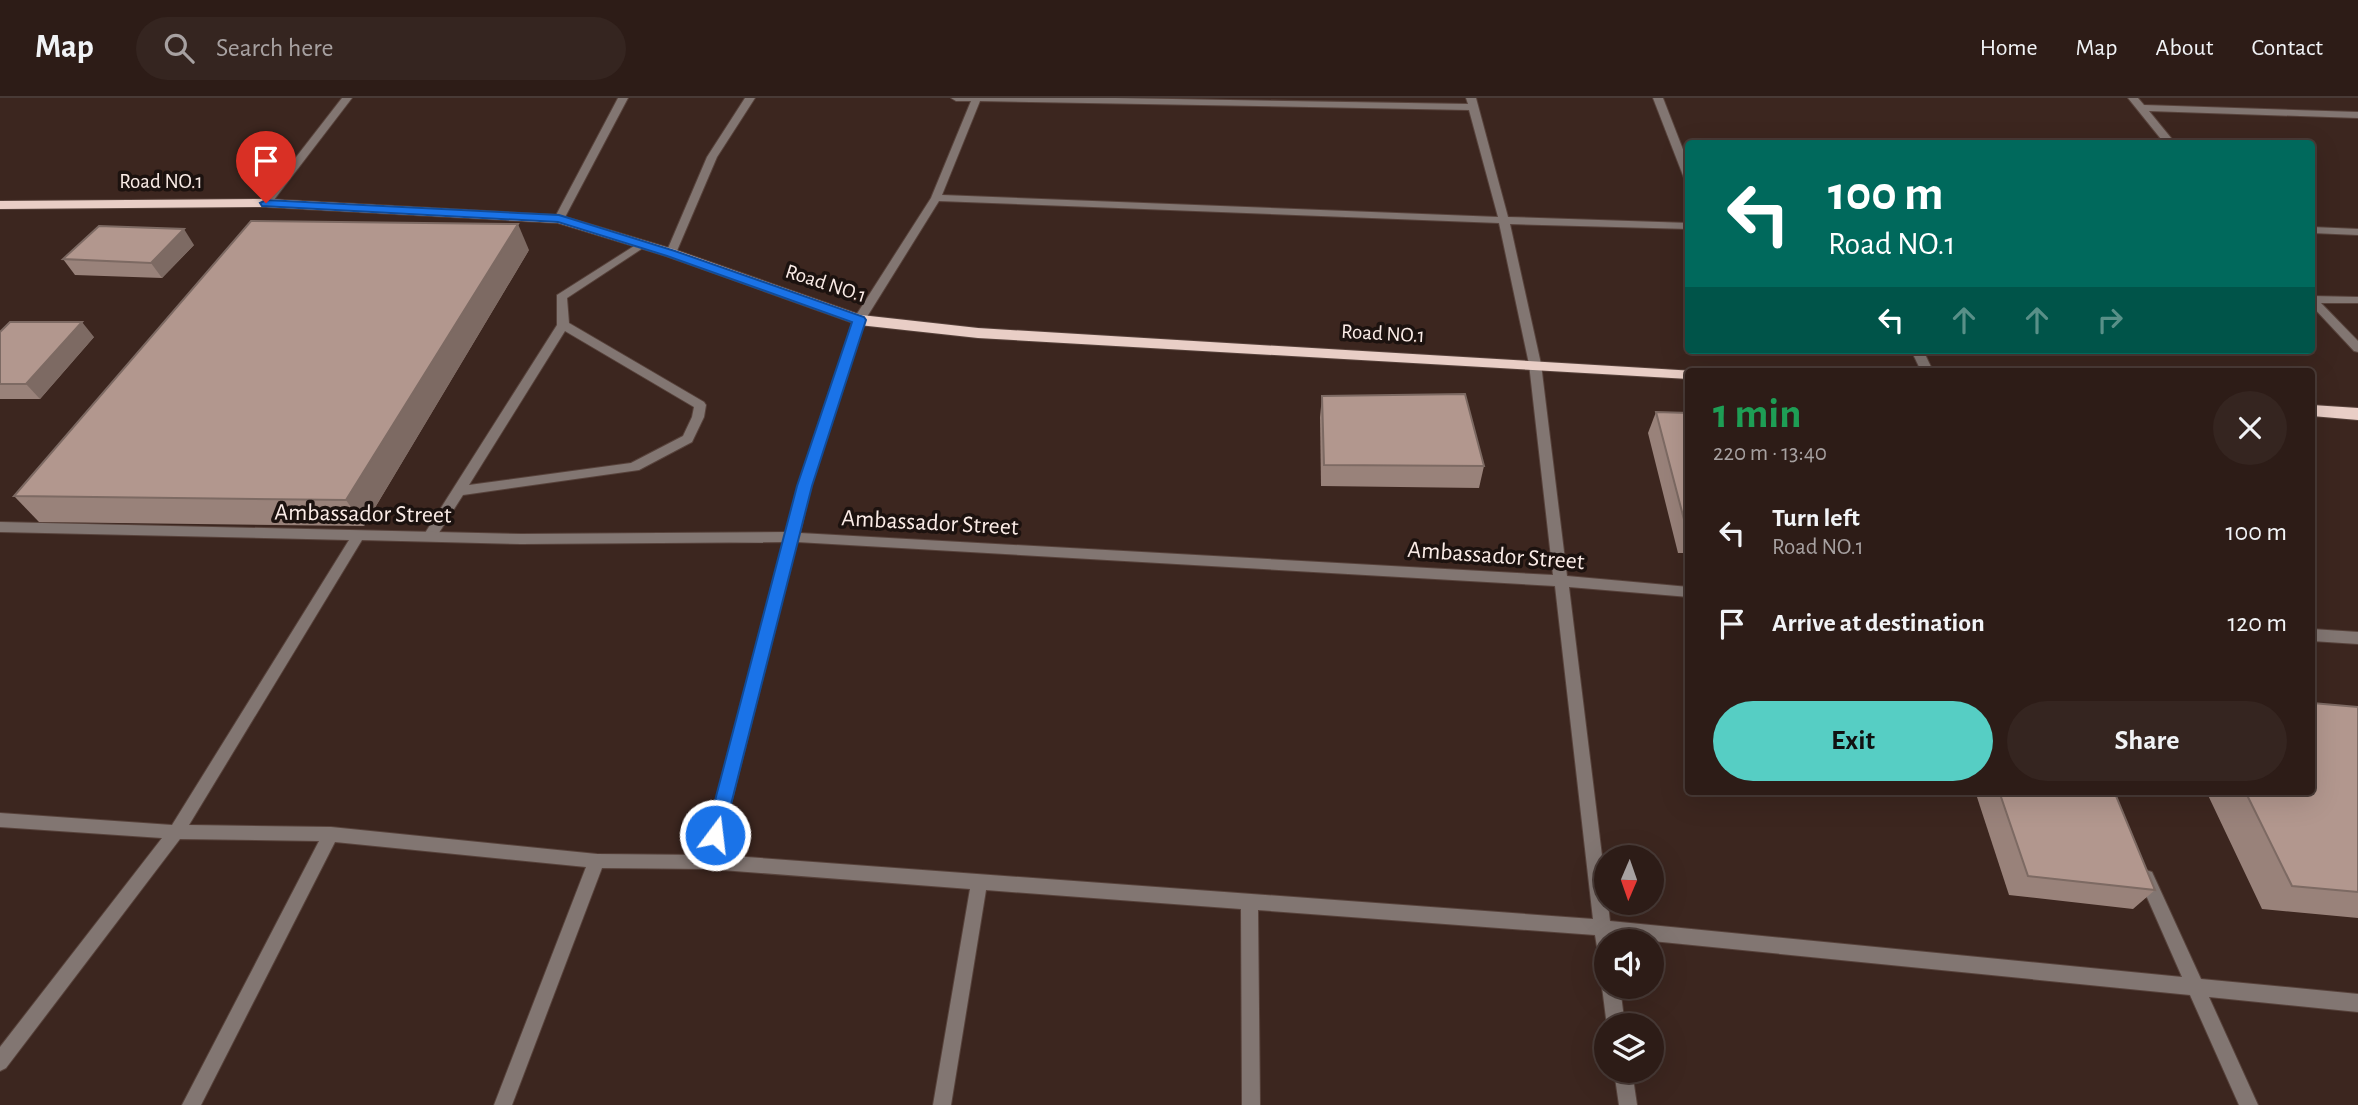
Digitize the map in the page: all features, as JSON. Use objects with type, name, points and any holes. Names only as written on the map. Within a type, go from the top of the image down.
[{"type":"highway","name":"Road NO.1","points":[[0,205],[266,203],[559,219],[671,253],[859,320],[978,332],[1685,374]]},
{"type":"highway","points":[[2315,411],[2358,414]]},
{"type":"street","points":[[266,203],[347,98]]},
{"type":"street","points":[[559,219],[622,98]]},
{"type":"street","points":[[671,253],[712,157],[750,98]]},
{"type":"street","points":[[956,98],[1472,102],[1504,221],[1535,364],[1602,928]]},
{"type":"street","points":[[708,862],[805,486],[859,320],[936,198],[977,98]]},
{"type":"street","points":[[1658,98],[1685,168]]},
{"type":"street","points":[[2133,98],[2168,140]]},
{"type":"street","points":[[2142,108],[2358,115]]},
{"type":"street","points":[[936,198],[1685,226]]},
{"type":"street","points":[[2315,230],[2358,232]]},
{"type":"street","points":[[430,536],[564,325],[561,297],[642,244]]},
{"type":"street","points":[[2315,299],[2358,300]]},
{"type":"street","points":[[2315,302],[2358,348]]},
{"type":"street","points":[[458,491],[635,467],[688,439],[698,417],[700,405],[564,325]]},
{"type":"street","name":"Ambassador Street","points":[[0,527],[522,539],[793,537],[1562,582],[1685,592]]},
{"type":"street","points":[[0,1062],[176,832],[358,536]]},
{"type":"street","points":[[2315,635],[2358,638]]},
{"type":"street","points":[[0,820],[176,832],[331,834],[597,861],[708,862],[1602,928],[2358,1003]]},
{"type":"street","points":[[191,1105],[331,834]]},
{"type":"street","points":[[503,1105],[597,861]]},
{"type":"street","points":[[2140,865],[2249,1105]]},
{"type":"street","points":[[942,1105],[979,883]]},
{"type":"street","points":[[1249,904],[1251,1105]]},
{"type":"street","points":[[1625,1083],[1628,1105]]},
{"type":"building","points":[[251,221],[518,224],[346,500],[14,496]]},
{"type":"building","points":[[99,226],[184,229],[151,263],[63,259]]},
{"type":"building","points":[[10,322],[82,322],[26,384],[0,384],[0,332]]},
{"type":"building","points":[[1465,394],[1484,466],[1324,465],[1322,396]]},
{"type":"building","points":[[1656,412],[1685,413],[1685,523]]},
{"type":"building","points":[[2315,703],[2358,707],[2358,892],[2292,886],[2247,795],[2315,795]]},
{"type":"building","points":[[2000,795],[2116,795],[2155,890],[2028,876]]},
{"type":"route","points":[[266,203],[559,219],[671,253],[859,320],[805,486],[715,835]]}]
